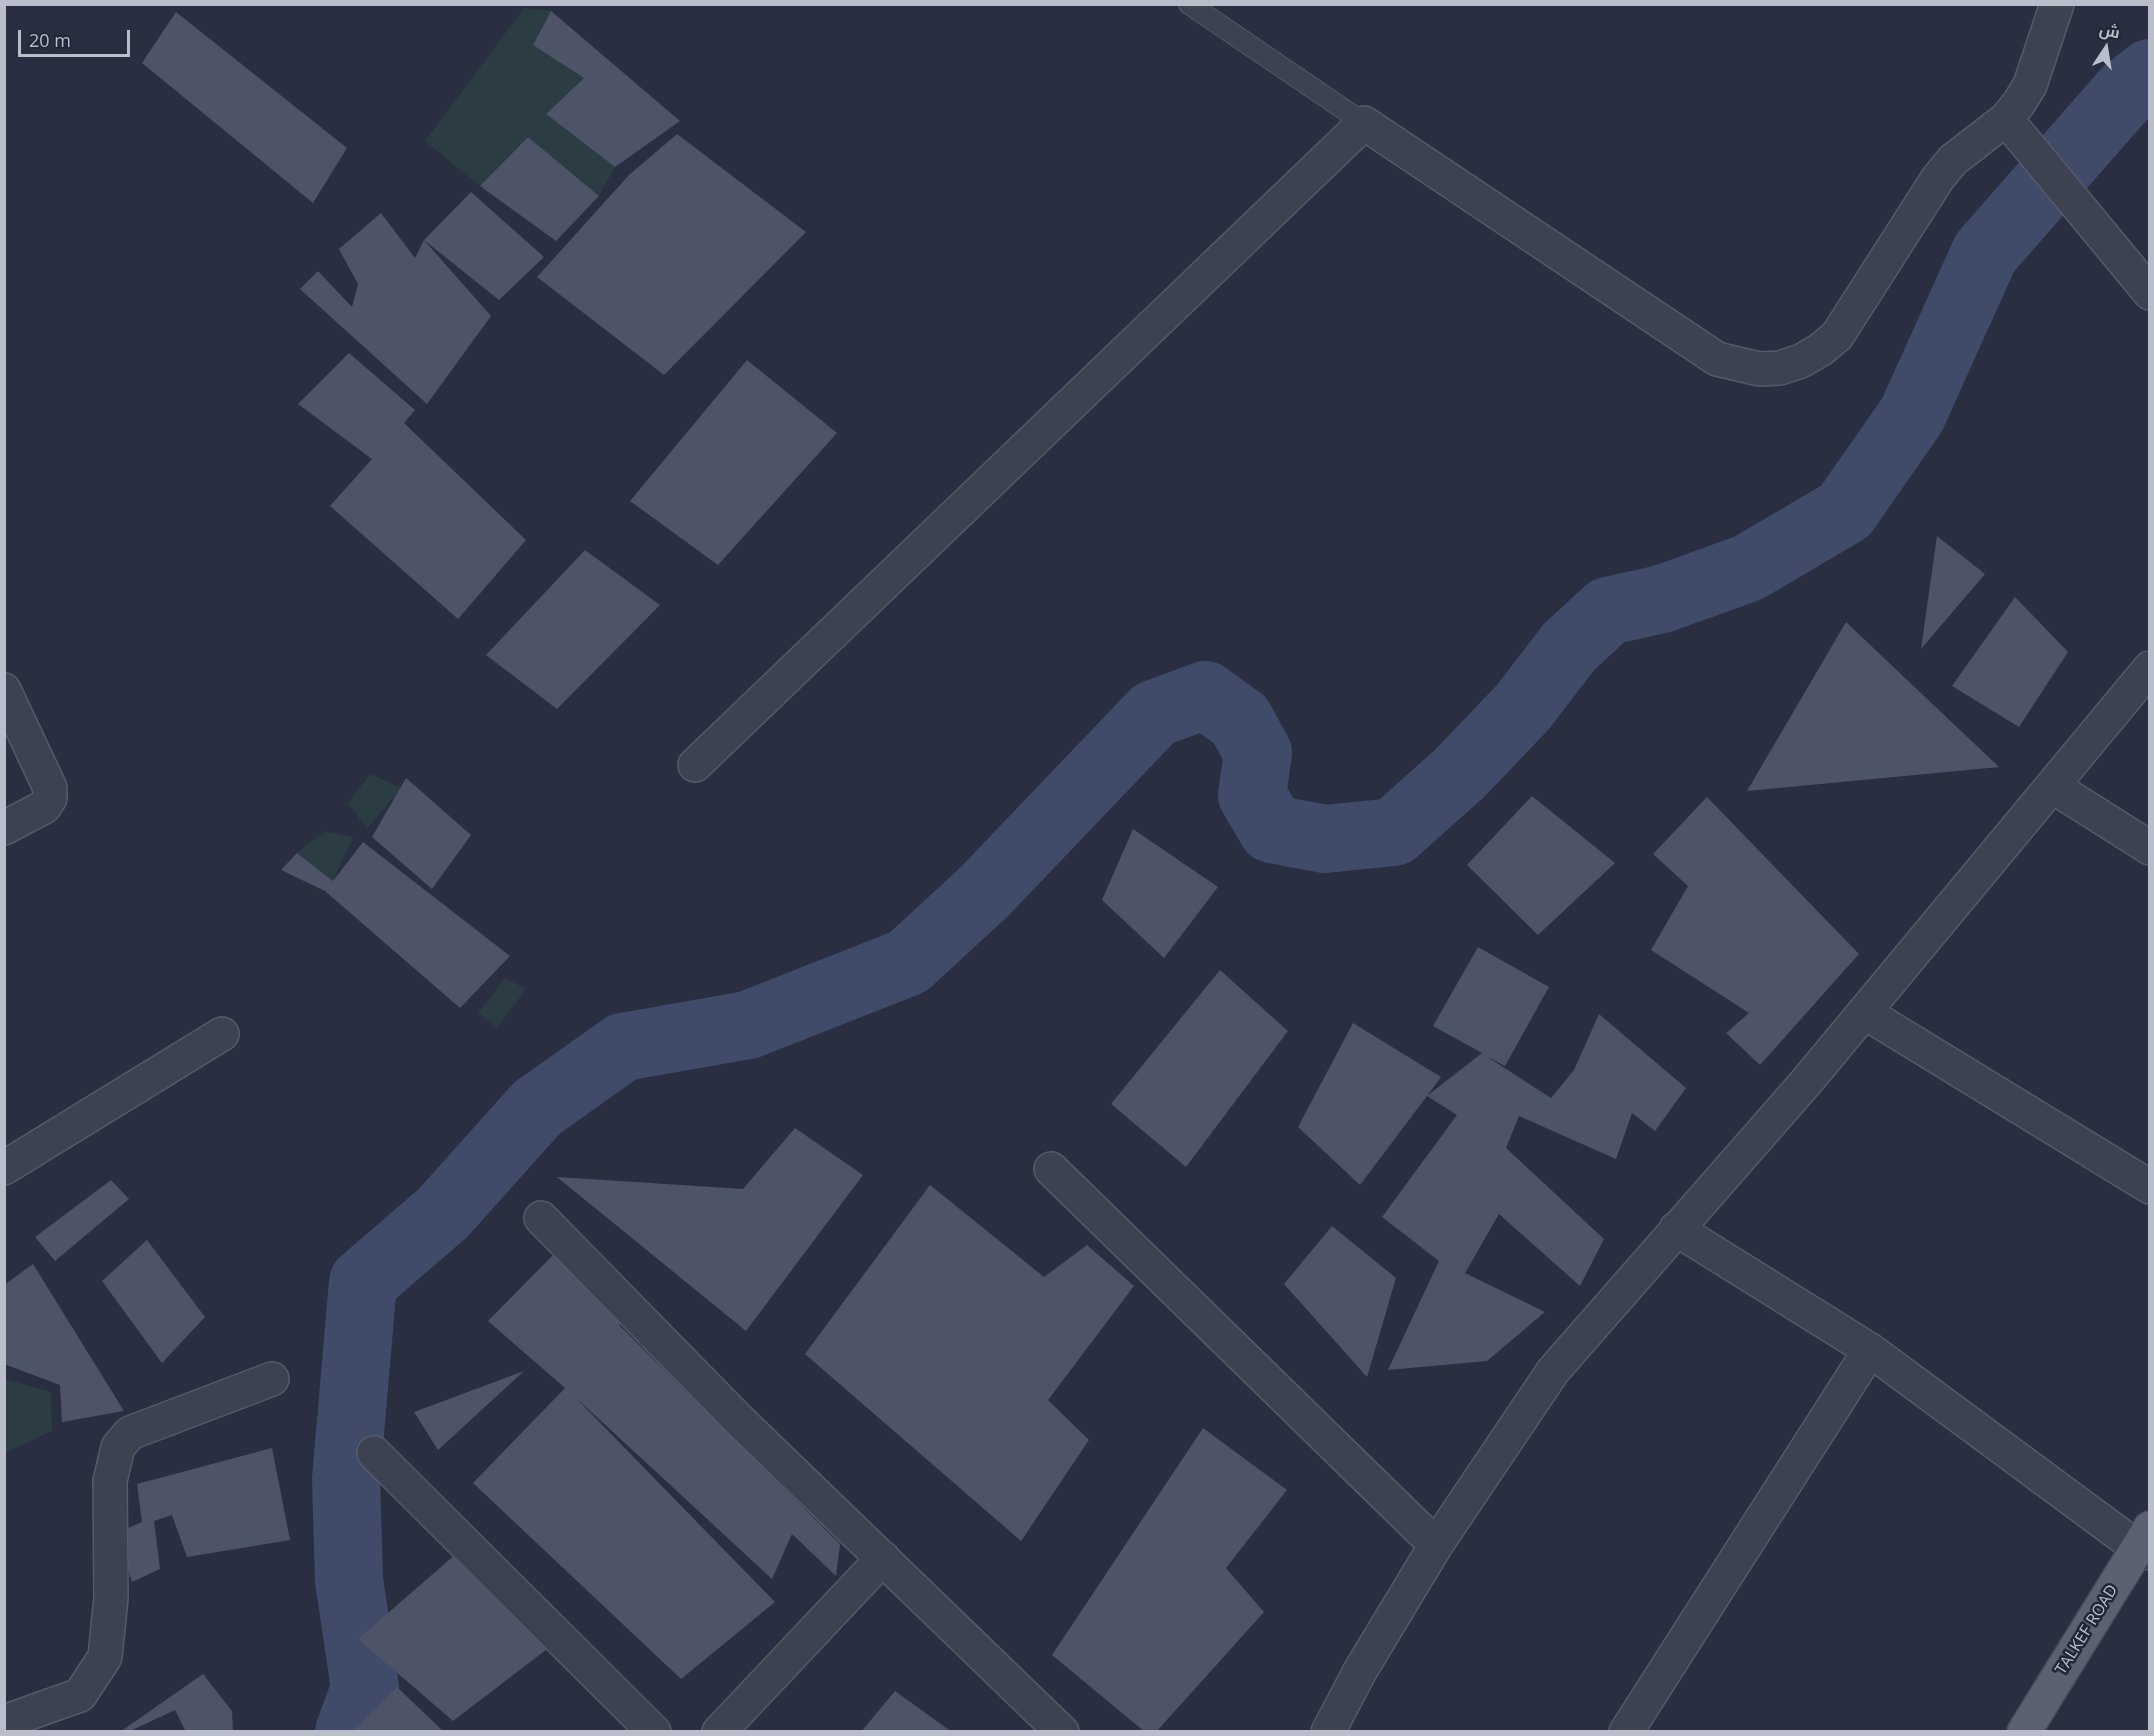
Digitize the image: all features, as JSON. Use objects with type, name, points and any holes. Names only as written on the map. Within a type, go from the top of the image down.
[{"type":"main road","name":"TALKEF ROAD","points":[[2024,1731],[2146,1543]]},
{"type":"street","points":[[695,765],[1364,123],[1717,359],[1759,369],[1780,368],[1802,361],[1837,336],[1938,178],[1970,145],[2006,119],[2030,85],[2057,4]]},
{"type":"street","points":[[2006,119],[2090,224],[2150,293]]},
{"type":"street","points":[[1328,1731],[1360,1671],[1436,1545],[1553,1371],[1864,1012],[2150,668]]},
{"type":"street","points":[[4,690],[50,788],[50,798],[44,807],[4,828]]},
{"type":"street","points":[[2052,786],[2150,848]]},
{"type":"street","points":[[1864,1012],[2150,1187]]},
{"type":"street","points":[[4,1168],[222,1034]]},
{"type":"street","points":[[1051,1169],[1436,1545]]},
{"type":"street","points":[[542,1218],[741,1422],[1062,1731]]},
{"type":"street","points":[[1676,1229],[1870,1350],[2146,1543]]},
{"type":"street","points":[[1626,1731],[1870,1350]]},
{"type":"street","points":[[4,1722],[80,1695],[105,1657],[111,1598],[110,1481],[118,1447],[130,1433],[272,1379]]},
{"type":"street","points":[[374,1453],[654,1731]]},
{"type":"street","points":[[719,1731],[883,1558]]},
{"type":"lane","points":[[1189,4],[1364,123]]},
{"type":"shaded area","points":[[524,8],[551,11],[533,45],[584,78],[546,114],[615,167],[599,196],[528,137],[480,186],[425,141]]},
{"type":"shaded area","points":[[370,774],[401,788],[367,829],[348,803]]},
{"type":"shaded area","points":[[325,831],[353,837],[333,881],[297,853]]},
{"type":"shaded area","points":[[505,978],[526,989],[497,1028],[478,1013]]},
{"type":"shaded area","points":[[5,1379],[51,1392],[52,1431],[5,1453]]},
{"type":"building","points":[[551,11],[680,121],[615,167],[546,114],[584,78],[533,45]]},
{"type":"building","points":[[176,12],[347,148],[313,203],[142,63]]},
{"type":"building","points":[[677,134],[806,232],[664,375],[537,277],[629,175]]},
{"type":"building","points":[[528,137],[599,196],[556,241],[480,186]]},
{"type":"building","points":[[471,192],[544,257],[499,300],[424,240]]},
{"type":"building","points":[[381,213],[415,258],[424,240],[491,316],[427,404],[300,289],[318,271],[352,307],[358,284],[339,249]]},
{"type":"building","points":[[349,353],[415,410],[404,423],[526,540],[458,619],[330,506],[372,459],[298,404]]},
{"type":"building","points":[[747,360],[837,433],[718,565],[630,501]]},
{"type":"building","points":[[1937,536],[1985,574],[1921,649]]},
{"type":"building","points":[[585,550],[660,605],[557,709],[486,655]]},
{"type":"building","points":[[2015,597],[2068,652],[2019,727],[1952,686]]},
{"type":"building","points":[[1846,622],[1999,767],[1747,791]]},
{"type":"building","points":[[406,778],[471,835],[432,889],[372,837]]},
{"type":"building","points":[[1532,796],[1615,863],[1538,935],[1467,865]]},
{"type":"building","points":[[1707,797],[1859,954],[1760,1065],[1726,1033],[1749,1013],[1651,950],[1688,886],[1653,854]]},
{"type":"building","points":[[1133,829],[1218,887],[1164,958],[1102,900]]},
{"type":"building","points":[[363,842],[510,956],[460,1008],[325,891],[281,870],[297,853],[333,881]]},
{"type":"building","points":[[1478,947],[1549,987],[1505,1066],[1486,1056],[1551,1098],[1574,1070],[1599,1014],[1686,1088],[1655,1131],[1632,1113],[1616,1159],[1519,1116],[1506,1148],[1604,1239],[1580,1286],[1499,1214],[1465,1273],[1545,1312],[1487,1361],[1388,1370],[1439,1261],[1382,1217],[1457,1115],[1427,1096],[1482,1053],[1433,1026]]},
{"type":"building","points":[[1220,970],[1288,1031],[1186,1167],[1111,1104]]},
{"type":"building","points":[[1353,1023],[1441,1077],[1360,1185],[1298,1127]]},
{"type":"building","points":[[795,1128],[863,1175],[746,1331],[557,1177],[743,1189]]},
{"type":"building","points":[[111,1180],[129,1199],[55,1261],[35,1237]]},
{"type":"building","points":[[930,1185],[1044,1277],[1087,1245],[1134,1286],[1048,1400],[1089,1440],[1021,1541],[805,1354]]},
{"type":"building","points":[[1332,1226],[1396,1278],[1367,1377],[1284,1284]]},
{"type":"building","points":[[147,1240],[205,1317],[162,1363],[102,1281]]},
{"type":"building","points":[[558,1250],[629,1312],[619,1325],[840,1544],[836,1576],[792,1534],[772,1579],[574,1396],[775,1602],[681,1679],[473,1483],[565,1388],[488,1321]]},
{"type":"building","points":[[33,1264],[124,1411],[62,1422],[60,1385],[4,1364],[4,1285]]},
{"type":"building","points":[[524,1371],[438,1450],[414,1412]]},
{"type":"building","points":[[1203,1428],[1287,1490],[1226,1568],[1264,1612],[1156,1732],[1145,1732],[1052,1655]]},
{"type":"building","points":[[272,1448],[290,1540],[187,1557],[172,1515],[154,1521],[160,1569],[132,1582],[116,1533],[142,1522],[137,1484]]},
{"type":"building","points":[[464,1547],[555,1643],[453,1721],[358,1639]]},
{"type":"building","points":[[203,1674],[232,1711],[233,1732],[186,1732],[175,1710],[128,1732],[120,1732]]},
{"type":"building","points":[[397,1687],[444,1732],[351,1732]]},
{"type":"building","points":[[895,1691],[952,1732],[861,1732]]},
{"type":"waterway","points":[[349,1732],[365,1688],[349,1580],[346,1479],[363,1282],[443,1213],[537,1108],[623,1047],[748,1025],[908,962],[984,892],[1154,714],[1205,695],[1240,720],[1258,753],[1252,795],[1272,829],[1325,839],[1394,832],[1460,773],[1523,707],[1569,647],[1608,611],[1662,599],[1748,568],[1845,511],[1912,415],[1985,253],[2126,92],[2150,73]]}]
